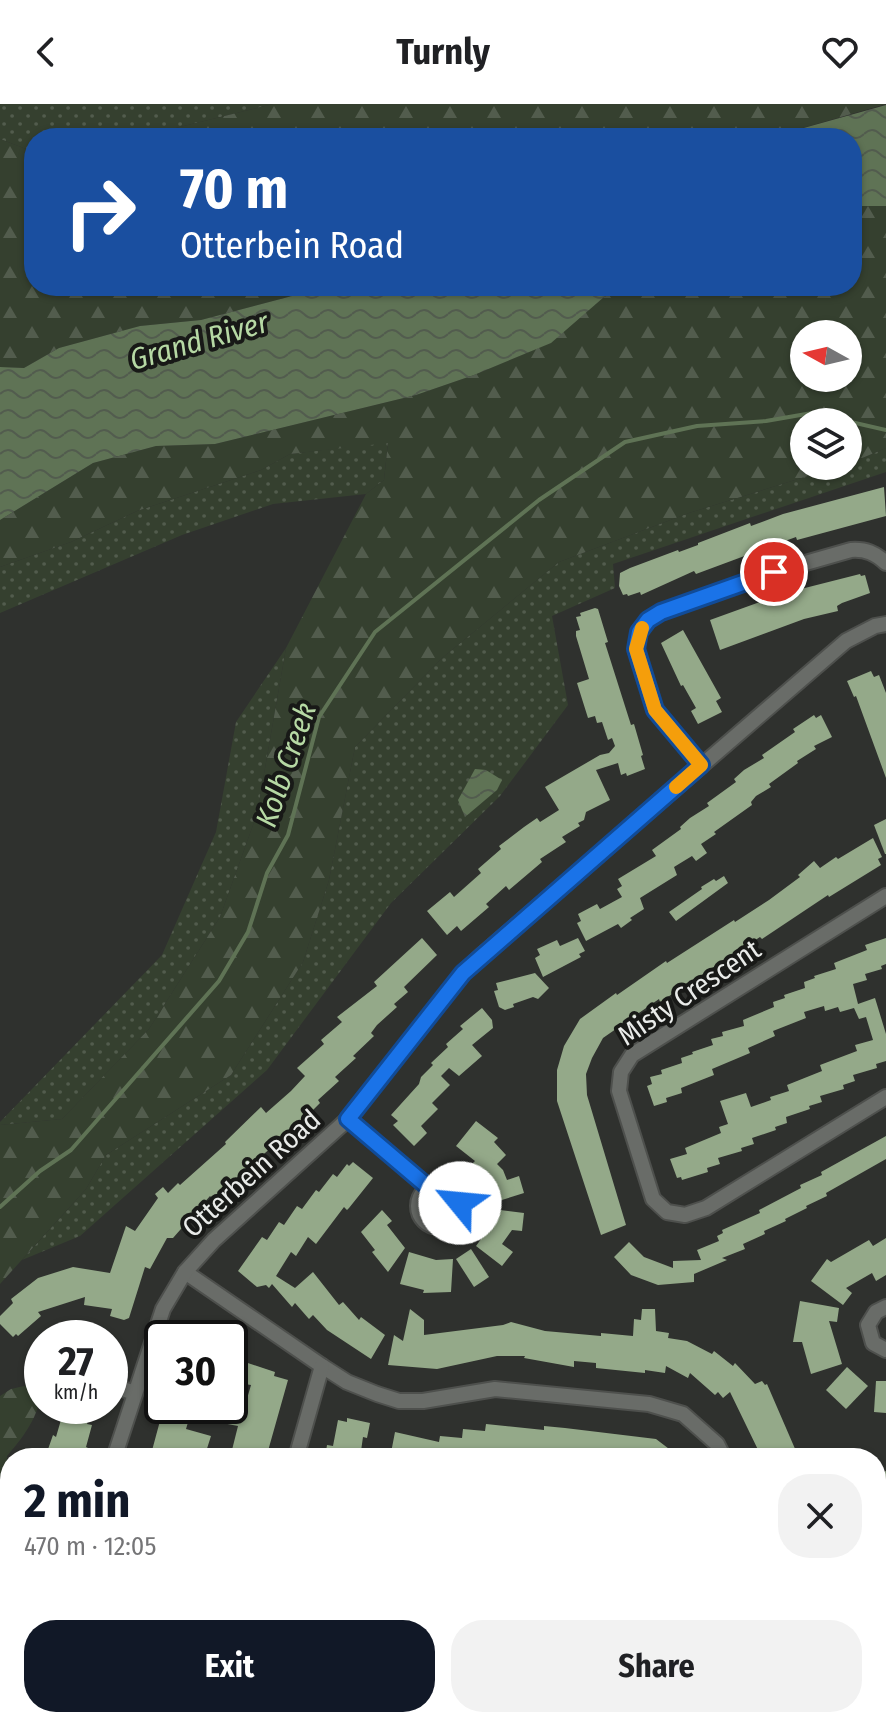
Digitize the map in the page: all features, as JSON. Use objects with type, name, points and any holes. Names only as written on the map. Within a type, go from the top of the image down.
[{"type":"street","points":[[701,765],[655,710],[636,649],[639,632],[648,620],[661,612],[774,572],[851,550],[877,555],[886,563]]},
{"type":"street","name":"Otterbein Road","points":[[117,1448],[163,1309],[185,1272],[214,1240],[348,1119],[463,973],[846,641],[875,626],[886,624]]},
{"type":"street","name":"Misty Crescent","points":[[886,896],[632,1055],[621,1072],[619,1091],[653,1199],[667,1212],[685,1215],[706,1208],[886,1097]]},
{"type":"street","points":[[348,1119],[428,1187]]},
{"type":"street","points":[[185,1272],[347,1382],[399,1401],[450,1398],[495,1389],[649,1404],[683,1414],[719,1448]]},
{"type":"street","points":[[886,1307],[876,1312],[868,1325],[873,1343],[886,1350]]},
{"type":"street","points":[[299,1448],[322,1366]]},
{"type":"street","points":[[128,1391],[135,1393]]},
{"type":"green space","points":[[0,104],[273,104],[176,128],[24,128],[24,148],[0,139]]},
{"type":"green space","points":[[273,104],[886,104],[803,128],[176,128]]},
{"type":"green space","points":[[0,139],[24,148],[24,296],[292,296],[201,320],[140,326],[59,348],[24,368],[0,367]]},
{"type":"green space","points":[[862,206],[886,206],[886,448],[862,458],[862,408],[790,408],[790,480],[795,480],[689,513],[559,562],[442,658],[355,747],[329,880],[303,962],[231,1075],[106,1155],[86,1189],[0,1284],[0,1125],[62,1119],[149,1029],[220,917],[257,814],[286,648],[366,494],[384,480],[388,443],[290,454],[261,470],[137,511],[71,542],[0,567],[0,520],[93,463],[156,446],[215,444],[416,395],[550,343],[606,296],[862,296]]},
{"type":"green space","points":[[388,442],[384,480],[366,494],[273,504],[182,535],[0,613],[0,567],[71,542],[137,511],[261,470],[290,454]]},
{"type":"green space","points":[[886,448],[886,472],[613,564],[615,588],[552,616],[568,705],[500,796],[391,903],[267,1070],[80,1236],[22,1260],[86,1189],[106,1155],[231,1075],[303,962],[329,880],[355,747],[442,658],[559,562],[689,513],[795,480],[862,480],[862,458]]},
{"type":"green space","points":[[286,648],[257,814],[220,917],[149,1029],[62,1119],[0,1125],[162,955],[216,832],[236,722]]},
{"type":"green space","points":[[24,1386],[24,1424],[31,1424],[13,1448],[0,1448],[0,1396]]},
{"type":"water","points":[[886,105],[886,206],[862,206],[862,128],[804,128]]},
{"type":"water","name":"Grand River","points":[[292,296],[606,296],[551,343],[474,375],[416,395],[215,444],[156,446],[93,463],[0,520],[0,367],[24,368],[59,348],[140,326],[201,320]]},
{"type":"water","points":[[475,769],[486,770],[502,780],[497,790],[465,817],[458,800]]},
{"type":"building","points":[[884,487],[886,516],[797,540],[796,537],[696,574],[694,571],[641,595],[640,592],[623,595],[619,586],[620,573],[630,568],[750,523],[751,526],[783,514]]},
{"type":"building","points":[[865,575],[870,593],[842,603],[837,606],[838,611],[804,619],[720,650],[710,620],[774,597],[775,601],[795,596],[793,591]]},
{"type":"building","points":[[598,609],[608,642],[605,643],[631,725],[634,724],[645,769],[627,776],[626,773],[621,775],[618,763],[596,770],[610,800],[586,812],[584,820],[578,823],[580,826],[562,837],[566,842],[540,859],[542,862],[509,890],[506,886],[486,904],[489,907],[461,931],[457,926],[447,935],[427,911],[450,892],[454,897],[481,873],[478,869],[501,849],[499,846],[537,818],[540,822],[559,810],[545,787],[600,755],[609,753],[615,746],[612,738],[608,740],[602,722],[597,723],[595,716],[588,718],[577,683],[589,679],[576,636],[576,631],[580,630],[576,617]]},
{"type":"building","points":[[683,630],[721,698],[716,701],[722,712],[698,724],[691,711],[696,708],[681,686],[661,643]]},
{"type":"building","points":[[871,671],[874,677],[879,675],[886,693],[886,778],[856,696],[847,681]]},
{"type":"building","points":[[814,715],[816,718],[821,715],[832,737],[814,746],[816,749],[756,796],[752,805],[701,844],[707,853],[696,861],[692,856],[674,867],[677,875],[640,898],[644,909],[630,918],[632,920],[621,928],[618,924],[586,941],[577,923],[581,921],[578,914],[597,904],[600,909],[622,897],[617,889],[622,886],[618,879],[656,856],[652,850],[709,806],[707,803],[736,782],[734,779],[744,770],[795,732],[793,729]]},
{"type":"building","points":[[886,819],[886,854],[885,854],[874,825]]},
{"type":"building","points":[[873,838],[882,857],[878,859],[881,865],[828,895],[762,939],[760,937],[660,1002],[659,999],[603,1038],[586,1074],[587,1095],[626,1225],[601,1235],[557,1101],[557,1070],[564,1046],[580,1019],[666,961],[769,900],[800,877],[798,875],[814,861],[820,868]]},
{"type":"building","points":[[724,876],[728,883],[676,921],[669,912],[701,887]]},
{"type":"building","points":[[422,938],[437,955],[404,987],[408,992],[377,1025],[371,1033],[374,1036],[353,1056],[356,1058],[335,1077],[339,1081],[318,1100],[320,1103],[213,1199],[210,1196],[173,1238],[167,1238],[150,1269],[145,1267],[129,1318],[124,1320],[110,1316],[112,1309],[84,1305],[85,1297],[38,1312],[41,1316],[36,1320],[24,1320],[24,1331],[18,1336],[13,1337],[0,1324],[0,1316],[13,1303],[11,1299],[38,1278],[73,1267],[110,1273],[126,1226],[135,1231],[158,1198],[155,1194],[163,1187],[168,1193],[178,1183],[180,1185],[261,1107],[266,1113],[291,1091],[305,1076],[297,1068],[324,1044],[321,1040],[342,1022],[337,1017],[377,986],[374,982]]},
{"type":"building","points":[[578,938],[585,951],[579,954],[581,957],[543,977],[535,958],[540,955],[537,949],[557,940],[560,946]]},
{"type":"building","points":[[886,938],[886,964],[881,966],[882,969],[865,974],[867,980],[853,984],[858,1004],[875,998],[886,1034],[886,1061],[876,1064],[877,1068],[853,1075],[855,1081],[843,1085],[844,1089],[820,1096],[822,1102],[809,1106],[810,1109],[786,1117],[787,1123],[775,1127],[776,1130],[752,1138],[754,1144],[741,1148],[742,1151],[718,1158],[720,1164],[707,1168],[708,1172],[682,1180],[681,1177],[677,1178],[670,1159],[687,1154],[685,1148],[721,1133],[719,1127],[728,1124],[720,1101],[746,1093],[751,1107],[771,1100],[770,1097],[789,1091],[787,1085],[822,1071],[820,1065],[857,1051],[855,1045],[873,1040],[866,1017],[859,1019],[854,1008],[840,1012],[838,1007],[825,1011],[824,1006],[804,1012],[806,1018],[773,1031],[775,1036],[748,1048],[750,1053],[712,1069],[714,1075],[681,1088],[682,1093],[666,1098],[667,1102],[654,1106],[647,1086],[652,1084],[650,1077],[682,1063],[681,1058],[692,1052],[713,1045],[711,1039],[723,1036],[722,1032],[744,1026],[743,1020],[774,1007],[773,1002],[785,998],[784,995],[805,988],[804,982],[814,976],[836,969],[834,963],[867,950],[865,945]]},
{"type":"building","points":[[535,973],[549,988],[538,999],[533,997],[505,1010],[499,1007],[494,991],[498,990],[496,983]]},
{"type":"building","points":[[482,1008],[492,1020],[493,1028],[472,1045],[482,1056],[459,1076],[449,1068],[441,1076],[450,1085],[432,1103],[438,1109],[421,1126],[427,1133],[414,1146],[393,1125],[398,1121],[391,1115],[419,1084],[421,1077],[433,1065],[431,1063],[448,1047],[446,1044],[463,1029],[460,1026]]},
{"type":"building","points":[[476,1121],[498,1138],[494,1142],[506,1155],[497,1164],[507,1180],[519,1176],[524,1193],[492,1203],[486,1182],[470,1166],[475,1161],[456,1146]]},
{"type":"building","points":[[886,1136],[886,1159],[826,1193],[827,1196],[786,1221],[764,1231],[765,1234],[743,1244],[745,1249],[722,1258],[727,1260],[694,1274],[694,1282],[658,1285],[631,1275],[614,1257],[629,1242],[644,1257],[673,1268],[673,1261],[701,1260],[697,1250],[719,1241],[717,1236],[723,1233],[722,1230],[760,1213],[759,1210],[822,1175],[821,1172]]},
{"type":"building","points":[[353,1162],[373,1178],[347,1210],[344,1207],[316,1244],[308,1237],[296,1256],[291,1252],[276,1276],[295,1288],[313,1272],[339,1305],[343,1302],[359,1320],[361,1317],[385,1335],[371,1359],[327,1330],[313,1315],[309,1319],[295,1303],[292,1307],[272,1284],[269,1288],[266,1285],[257,1287],[238,1271],[262,1237],[267,1240],[279,1222],[284,1225],[297,1206],[302,1209],[333,1174],[337,1177],[347,1164],[349,1166]]},
{"type":"building","points":[[492,1209],[524,1213],[522,1231],[512,1230],[502,1244],[513,1252],[502,1266],[476,1246],[489,1228]]},
{"type":"building","points":[[382,1210],[392,1221],[387,1225],[405,1248],[388,1272],[361,1232]]},
{"type":"building","points":[[886,1238],[886,1275],[876,1281],[872,1273],[846,1288],[852,1293],[843,1305],[811,1281],[827,1259],[831,1262],[869,1240],[873,1246]]},
{"type":"building","points":[[471,1249],[489,1277],[474,1287],[456,1259]]},
{"type":"building","points":[[409,1252],[436,1260],[453,1259],[451,1292],[423,1293],[424,1290],[400,1284]]},
{"type":"building","points":[[800,1301],[839,1308],[837,1322],[829,1321],[842,1364],[811,1374],[802,1342],[793,1342]]},
{"type":"building","points":[[410,1309],[424,1320],[424,1335],[511,1322],[545,1331],[633,1336],[634,1319],[641,1320],[642,1309],[655,1309],[656,1331],[669,1333],[668,1338],[687,1341],[712,1354],[714,1351],[733,1366],[735,1363],[755,1384],[762,1381],[767,1384],[795,1448],[757,1448],[730,1392],[723,1398],[718,1392],[715,1395],[690,1373],[688,1378],[666,1366],[665,1373],[645,1370],[645,1373],[596,1368],[596,1363],[574,1361],[574,1367],[525,1356],[497,1356],[437,1369],[388,1365],[394,1335],[403,1341]]},
{"type":"building","points":[[248,1363],[288,1380],[269,1448],[232,1448],[238,1426],[228,1424],[248,1424],[251,1385],[248,1385]]},
{"type":"building","points":[[847,1367],[868,1386],[846,1409],[826,1390]]},
{"type":"building","points":[[876,1381],[886,1381],[886,1413],[874,1412]]},
{"type":"building","points":[[347,1418],[370,1423],[361,1448],[327,1448],[327,1445],[333,1446],[338,1420],[347,1422]]},
{"type":"building","points":[[60,1424],[92,1425],[88,1448],[48,1448],[53,1435],[56,1437]]},
{"type":"building","points":[[159,1424],[188,1424],[186,1429],[211,1436],[207,1448],[153,1448]]},
{"type":"building","points":[[486,1424],[544,1430],[544,1426],[656,1439],[668,1448],[392,1448],[395,1432],[439,1442],[440,1436],[462,1438],[463,1429],[485,1431]]},
{"type":"waterway","name":"Kolb Creek","points":[[0,1207],[40,1171],[71,1150],[219,981],[248,932],[267,873],[288,835],[319,717],[375,632],[539,500],[625,442],[697,426],[766,421],[812,413],[886,430]]},
{"type":"slow traffic","points":[[642,628],[636,649],[655,710],[701,765],[676,787]]},
{"type":"route","points":[[460,1203],[454,1190],[442,1185],[428,1187],[348,1119],[463,973],[701,765],[655,710],[636,649],[639,632],[648,620],[661,612],[774,572]]}]
